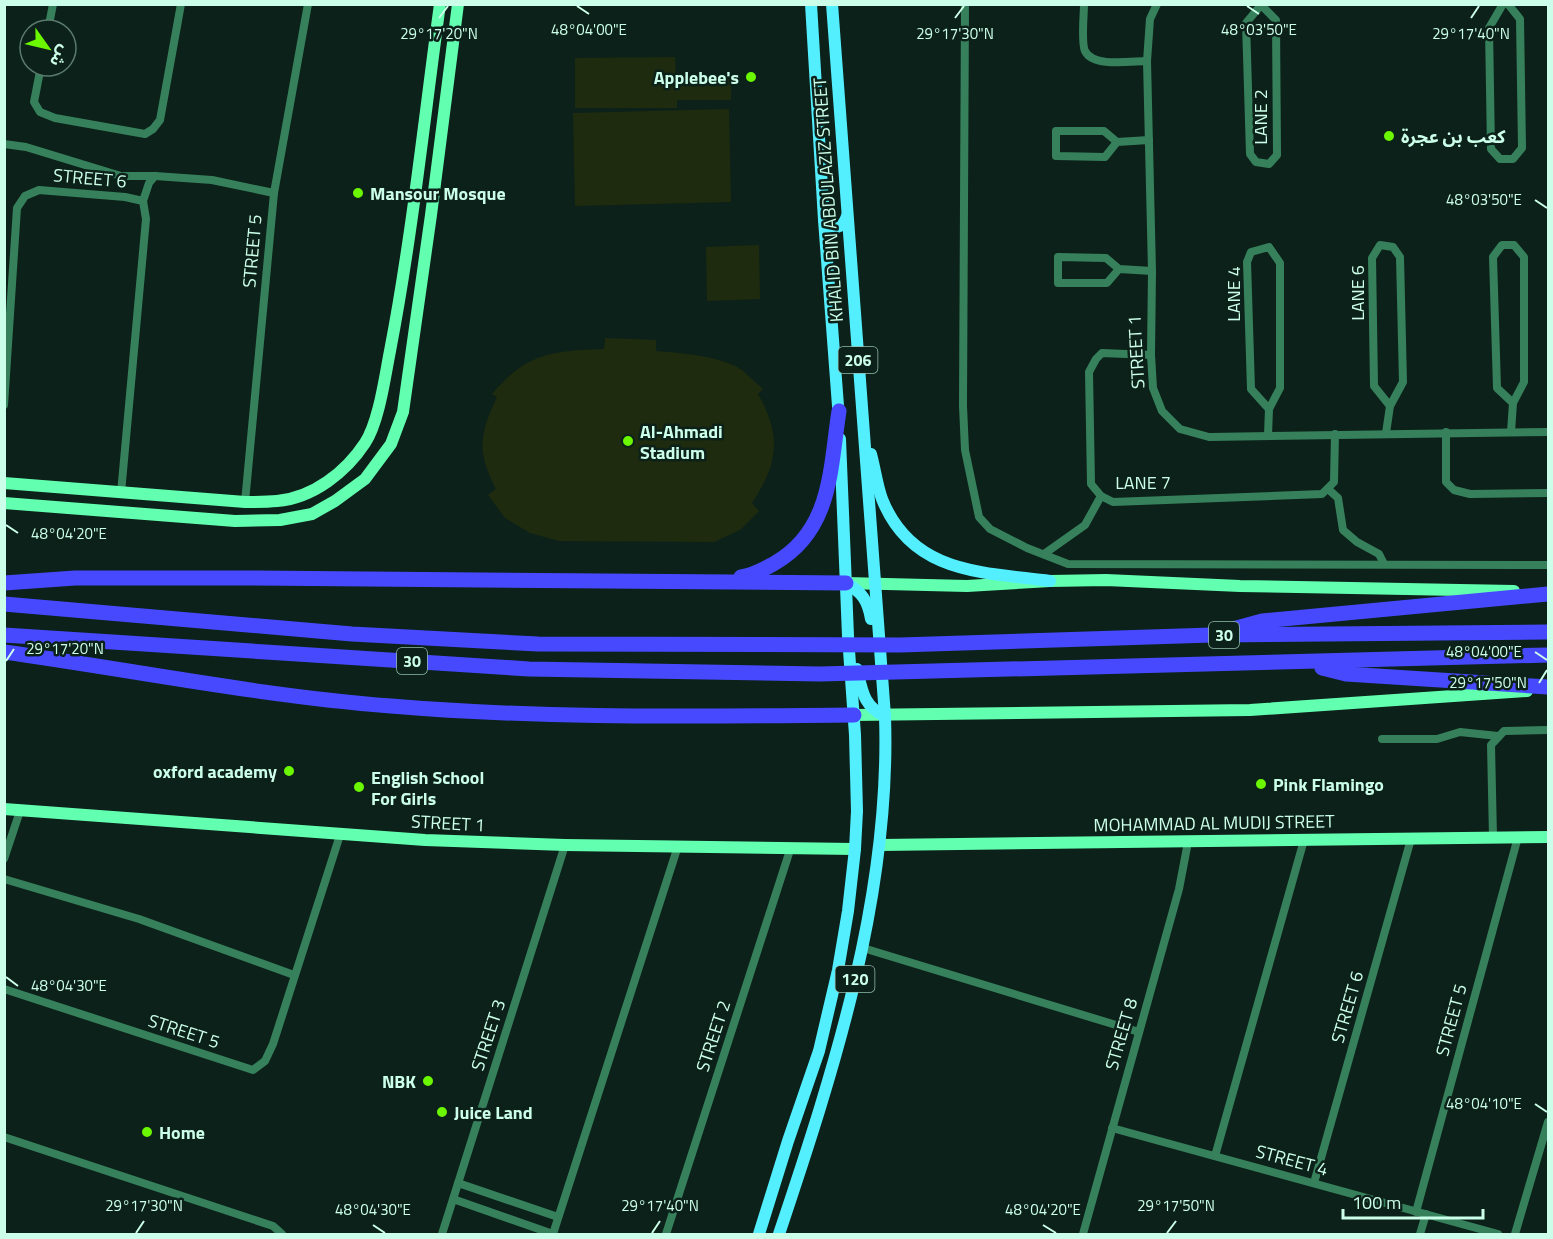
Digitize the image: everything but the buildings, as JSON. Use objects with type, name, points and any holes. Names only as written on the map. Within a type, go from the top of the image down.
[{"type":"highway","points":[[710,583],[759,572],[785,557],[808,535],[817,520],[826,495],[839,411]]},
{"type":"highway","points":[[4,583],[75,578],[266,578],[846,583]]},
{"type":"highway","points":[[1212,635],[1262,621],[1548,593]]},
{"type":"highway","name":"30","points":[[4,604],[352,634],[508,642],[900,645],[1212,635],[1548,632]]},
{"type":"highway","name":"30","points":[[4,635],[529,669],[820,674],[1548,655]]},
{"type":"highway","points":[[4,652],[240,688],[391,706],[531,714],[854,715]]},
{"type":"highway","points":[[1301,663],[1346,674],[1548,689]]},
{"type":"main road","name":"KHALID BIN ABDULAZIZ STREET","points":[[810,4],[839,411],[848,636],[854,715]]},
{"type":"main road","name":"KHALID BIN ABDULAZIZ STREET","points":[[832,4],[885,716]]},
{"type":"main road","points":[[824,220],[828,226],[840,227],[847,216]]},
{"type":"main road","points":[[862,415],[881,498],[903,534],[935,559],[962,569],[1050,581]]},
{"type":"main road","points":[[846,583],[856,589],[867,602],[882,682]]},
{"type":"main road","points":[[848,636],[863,694],[875,712],[885,716]]},
{"type":"main road","name":"120","points":[[759,1234],[819,1051],[848,911],[855,849],[854,715]]},
{"type":"main road","name":"120","points":[[779,1234],[835,1056],[863,948],[880,844],[886,783],[885,716]]},
{"type":"main road","points":[[788,1141],[796,1137],[800,1138],[804,1140],[807,1148]]},
{"type":"street","points":[[39,78],[34,102],[40,112],[55,118],[145,134],[153,129],[160,120],[180,4]]},
{"type":"street","name":"STREET 5","points":[[245,502],[274,193],[308,4]]},
{"type":"street","points":[[4,483],[245,502],[279,501],[301,496],[336,476],[353,459],[367,441],[380,402],[400,302],[440,4]]},
{"type":"street","points":[[4,503],[235,521],[280,520],[312,514],[335,501],[365,479],[391,444],[403,412],[458,4]]},
{"type":"street","points":[[965,4],[963,406],[965,450],[979,517],[990,529],[1068,564],[1548,565]]},
{"type":"street","points":[[1084,4],[1084,50],[1090,57],[1100,62],[1147,61]]},
{"type":"street","name":"STREET 1","points":[[1157,4],[1150,19],[1147,61],[1152,271],[1151,355],[1153,388],[1162,411],[1180,429],[1209,437],[1548,432]]},
{"type":"street","points":[[1503,4],[1489,28],[1491,149],[1500,159],[1513,159],[1522,148],[1520,19],[1508,4]]},
{"type":"street","name":"LANE 2","points":[[1261,5],[1276,20],[1277,155],[1269,164],[1257,162],[1250,154],[1246,23],[1261,5]]},
{"type":"street","points":[[1117,142],[1105,157],[1056,156],[1056,131],[1104,131],[1117,142],[1149,140]]},
{"type":"street","points":[[4,144],[26,147],[122,176],[212,180],[274,193]]},
{"type":"street","points":[[143,201],[149,183],[155,176]]},
{"type":"street","name":"STREET 6","points":[[4,405],[17,208],[26,196],[39,190],[125,197],[143,201],[146,219],[121,493]]},
{"type":"street","name":"LANE 6","points":[[1386,433],[1390,406],[1403,382],[1400,257],[1394,247],[1380,245],[1372,258],[1374,386],[1390,406]]},
{"type":"street","points":[[1511,432],[1513,403],[1524,382],[1524,257],[1515,245],[1502,245],[1494,257],[1497,388],[1513,403]]},
{"type":"street","name":"LANE 4","points":[[1268,435],[1269,409],[1280,388],[1280,263],[1269,247],[1251,252],[1247,262],[1251,389],[1269,409]]},
{"type":"street","points":[[1119,269],[1107,283],[1058,283],[1058,257],[1106,258],[1119,269],[1152,271]]},
{"type":"street","points":[[402,283],[421,285]]},
{"type":"street","points":[[400,302],[418,305]]},
{"type":"street","name":"LANE 7","points":[[1151,355],[1102,353],[1089,372],[1091,484],[1101,496],[1113,502],[1322,494],[1328,489]]},
{"type":"street","points":[[1446,432],[1446,482],[1455,490],[1470,494],[1548,493]]},
{"type":"street","points":[[1335,434],[1334,482],[1328,489],[1338,498],[1344,530],[1357,542],[1379,554],[1384,564]]},
{"type":"street","points":[[1044,554],[1084,525],[1101,496]]},
{"type":"street","points":[[846,583],[968,586],[1106,580],[1240,586],[1548,593]]},
{"type":"street","points":[[854,715],[1250,710],[1548,689]]},
{"type":"street","points":[[1493,837],[1491,745],[1504,731],[1548,730]]},
{"type":"street","points":[[1382,739],[1437,739],[1460,732],[1498,736]]},
{"type":"street","name":"STREET 1","points":[[4,809],[425,840],[565,845],[855,849]]},
{"type":"street","points":[[4,859],[20,811]]},
{"type":"street","name":"STREET 5","points":[[4,989],[252,1070],[265,1061],[273,1044],[340,835]]},
{"type":"street","name":"STREET 5","points":[[1420,1234],[1421,1213],[1518,837]]},
{"type":"street","name":"MOHAMMAD AL MUDIJ STREET","points":[[880,844],[1548,837]]},
{"type":"street","name":"STREET 6","points":[[1314,1184],[1411,839]]},
{"type":"street","points":[[1215,1156],[1304,840]]},
{"type":"street","name":"STREET 8","points":[[1083,1234],[1179,889],[1188,842]]},
{"type":"street","name":"STREET 3","points":[[442,1234],[565,845]]},
{"type":"street","points":[[453,1199],[553,1234],[678,846]]},
{"type":"street","name":"STREET 2","points":[[666,1234],[791,847]]},
{"type":"street","points":[[4,879],[139,920],[294,975]]},
{"type":"street","points":[[863,948],[1139,1032]]},
{"type":"street","points":[[1515,1234],[1519,1229],[1548,1122]]},
{"type":"street","name":"STREET 4","points":[[1113,1128],[1498,1234]]},
{"type":"street","points":[[4,1137],[273,1226],[282,1234]]},
{"type":"street","points":[[458,1183],[558,1217]]},
{"type":"green space","points":[[675,57],[676,78],[731,78],[731,100],[677,100],[677,108],[575,108],[575,58]]},
{"type":"green space","points":[[729,109],[731,202],[575,206],[573,113]]},
{"type":"green space","points":[[759,245],[760,299],[707,301],[706,247]]},
{"type":"green space","name":"Al-Ahmadi Stadium","points":[[605,338],[656,340],[656,351],[724,361],[742,370],[763,389],[758,394],[771,423],[774,450],[767,475],[752,503],[759,511],[740,530],[714,542],[559,541],[530,533],[505,518],[488,495],[496,489],[483,454],[484,433],[497,397],[492,394],[517,370],[542,356],[570,351],[604,349]]},
{"type":"place","name":"Applebee's","points":[[751,77]]},
{"type":"place","name":"كعب بن عجرة","points":[[1389,136]]},
{"type":"place","name":"Mansour Mosque","points":[[358,193]]},
{"type":"place","name":"Al-Ahmadi Stadium","points":[[628,441]]},
{"type":"place","name":"oxford academy","points":[[289,771]]},
{"type":"place","name":"Pink Flamingo","points":[[1261,784]]},
{"type":"place","name":"English School For Girls","points":[[359,787]]},
{"type":"place","name":"NBK","points":[[428,1081]]},
{"type":"place","name":"Juice Land","points":[[442,1112]]},
{"type":"place","name":"Home","points":[[147,1132]]}]
